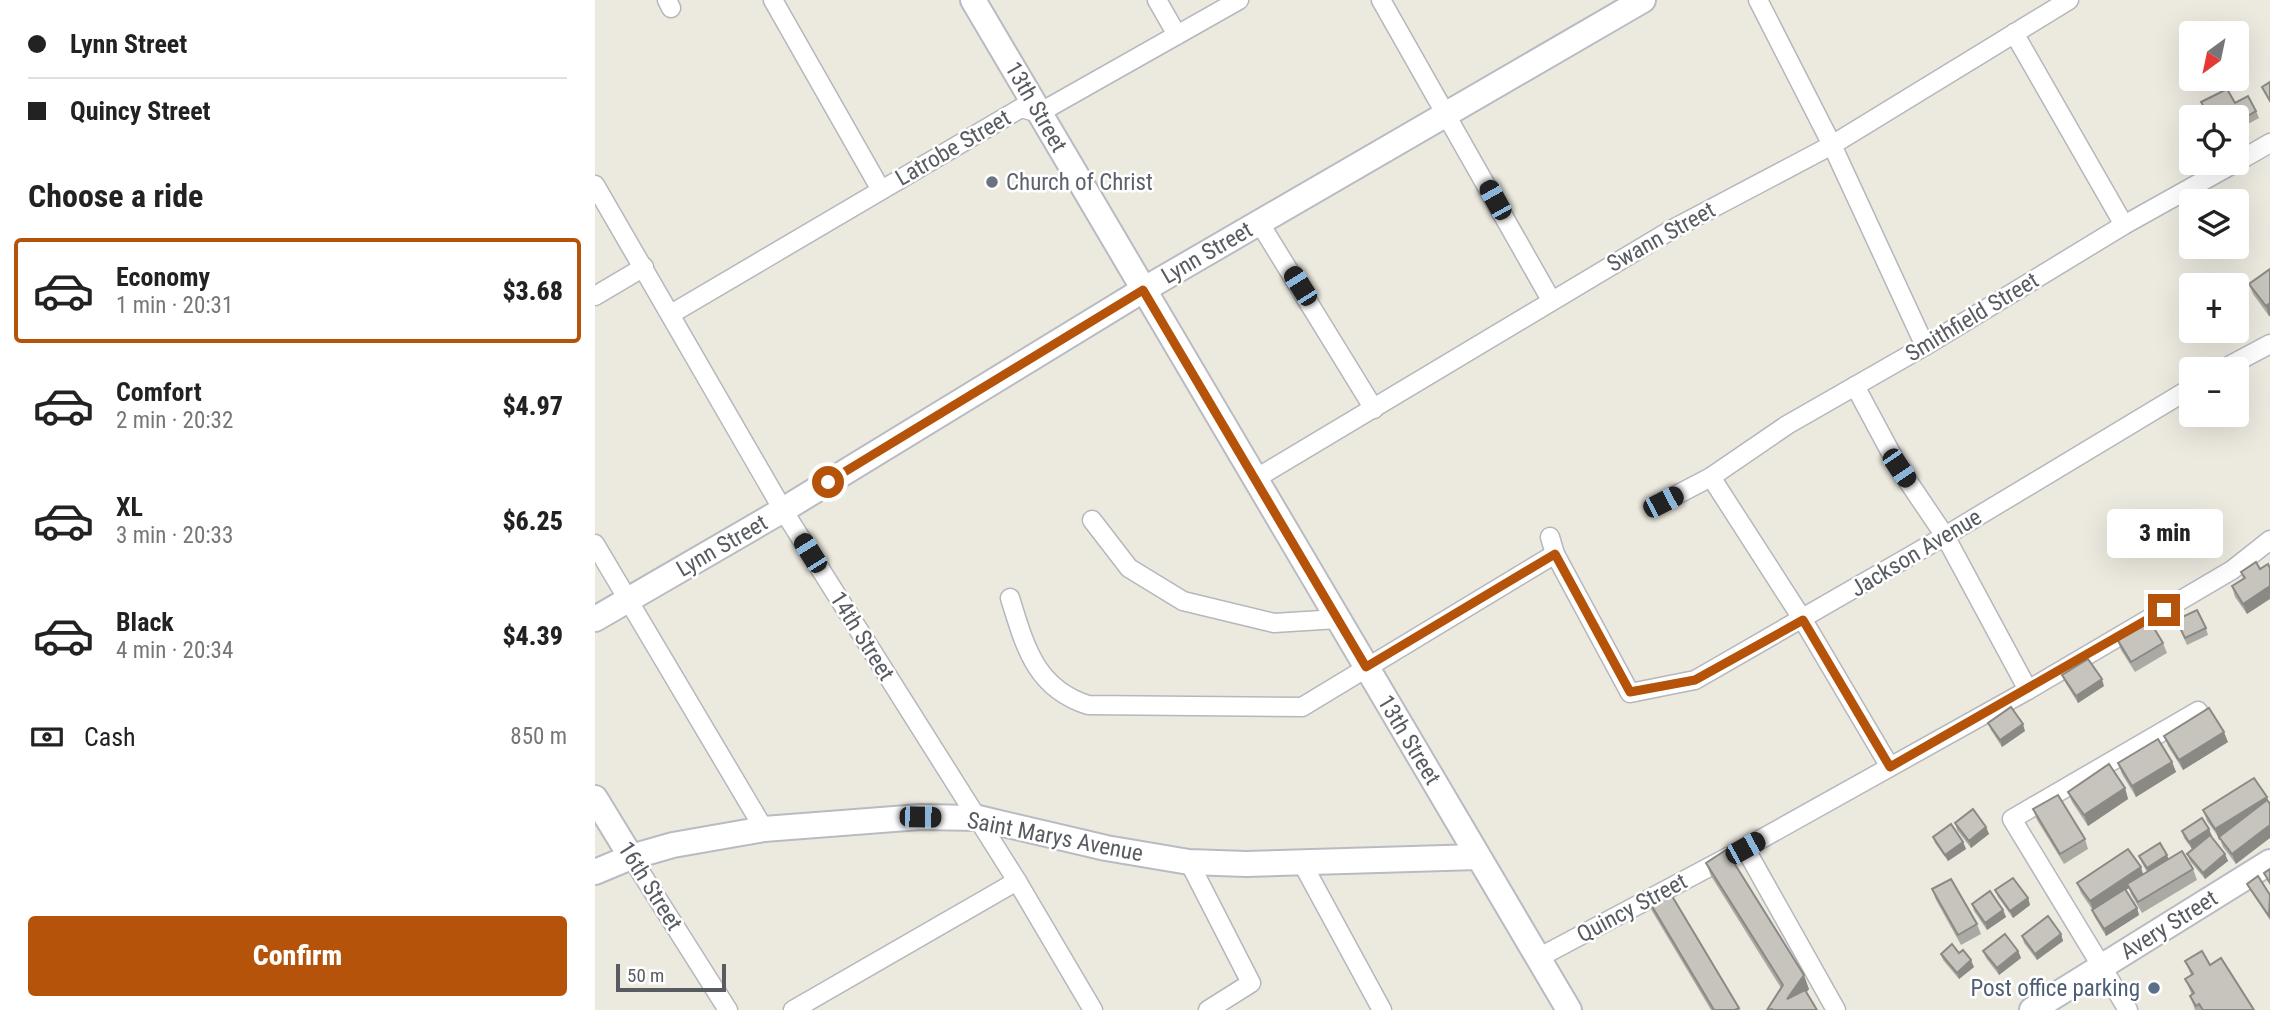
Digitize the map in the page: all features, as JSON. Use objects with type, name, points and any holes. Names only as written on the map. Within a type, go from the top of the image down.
[{"type":"street","points":[[773,0],[881,190]]},
{"type":"street","name":"13th Street","points":[[973,0],[1569,1010]]},
{"type":"street","points":[[1157,0],[1177,35]]},
{"type":"street","name":"Latrobe Street","points":[[671,314],[1021,108],[1039,113],[1239,0]]},
{"type":"street","points":[[1381,0],[1551,300]]},
{"type":"street","name":"Lynn Street","points":[[595,619],[783,510],[1143,290],[1643,0]]},
{"type":"street","points":[[1758,0],[1832,145],[1925,346]]},
{"type":"street","name":"Swann Street","points":[[1255,479],[1671,230],[1832,145],[2069,0]]},
{"type":"street","points":[[2014,33],[2124,225]]},
{"type":"street","name":"Smithfield Street","points":[[2249,155],[2270,143]]},
{"type":"street","name":"Smithfield Street","points":[[1663,502],[1711,477],[1787,425],[2213,175]]},
{"type":"street","name":"14th Street","points":[[595,185],[783,510],[978,818],[1093,1010]]},
{"type":"street","points":[[1259,222],[1374,410]]},
{"type":"street","points":[[595,296],[644,267]]},
{"type":"street","points":[[2246,357],[2270,344]]},
{"type":"street","points":[[1855,386],[1899,468],[1945,537],[2028,691]]},
{"type":"street","name":"Jackson Avenue","points":[[1366,667],[1552,546],[1630,692],[1695,680],[1945,537],[2179,395]]},
{"type":"street","points":[[1711,477],[1803,620],[1890,767]]},
{"type":"street","points":[[1092,520],[1129,568],[1183,601],[1274,623],[1338,619]]},
{"type":"street","name":"Quincy Street","points":[[1538,958],[1745,848],[2028,691],[2232,570],[2270,540]]},
{"type":"street","points":[[595,544],[764,829]]},
{"type":"street","points":[[1010,598],[1027,652],[1063,697],[1088,705],[1302,707],[1366,667]]},
{"type":"street","points":[[2128,1010],[2012,819],[2198,711]]},
{"type":"street","name":"16th Street","points":[[595,798],[728,1010]]},
{"type":"street","name":"Saint Marys Avenue","points":[[595,872],[631,857],[673,845],[764,829],[920,817],[978,818],[1106,848],[1189,862],[1246,864],[1478,857]]},
{"type":"street","points":[[1745,848],[1836,1010]]},
{"type":"street","points":[[1301,861],[1382,1010]]},
{"type":"street","points":[[1189,862],[1251,983],[1208,1010]]},
{"type":"street","name":"Avery Street","points":[[2032,1010],[2270,862]]},
{"type":"street","points":[[793,1010],[1017,881]]},
{"type":"building","points":[[2270,82],[2270,101],[2262,87]]},
{"type":"building","points":[[2228,91],[2235,103],[2248,96],[2256,111],[2249,115],[2249,105],[2203,105],[2201,102]]},
{"type":"building","points":[[2270,269],[2270,303],[2266,306],[2249,284]]},
{"type":"building","points":[[2256,562],[2260,569],[2268,564],[2270,586],[2243,604],[2232,586],[2245,578],[2241,572]]},
{"type":"building","points":[[2197,610],[2206,628],[2185,638],[2176,620]]},
{"type":"building","points":[[2149,620],[2163,643],[2131,662],[2117,639]]},
{"type":"building","points":[[2088,659],[2102,679],[2076,696],[2062,675]]},
{"type":"building","points":[[2011,707],[2023,724],[2000,740],[1988,723]]},
{"type":"building","points":[[2209,708],[2224,732],[2179,760],[2164,736]]},
{"type":"building","points":[[2158,739],[2172,762],[2132,786],[2118,763]]},
{"type":"building","points":[[2109,764],[2125,788],[2084,815],[2068,792]]},
{"type":"building","points":[[2254,778],[2267,797],[2215,829],[2203,810]]},
{"type":"building","points":[[2058,795],[2085,839],[2060,854],[2033,809]]},
{"type":"building","points":[[2267,800],[2270,804],[2270,825],[2232,854],[2219,837]]},
{"type":"building","points":[[1973,809],[1986,827],[1969,841],[1955,823]]},
{"type":"building","points":[[2202,818],[2209,829],[2189,842],[2182,831]]},
{"type":"building","points":[[1951,824],[1963,842],[1945,855],[1933,837]]},
{"type":"building","points":[[2210,835],[2225,854],[2203,873],[2187,854]]},
{"type":"building","points":[[2160,843],[2167,855],[2147,868],[2139,856]]},
{"type":"building","points":[[2128,849],[2141,867],[2090,901],[2077,883]]},
{"type":"building","points":[[1726,850],[1804,975],[1787,999],[1805,990],[1817,1010],[1767,1010],[1783,985],[1706,863]]},
{"type":"building","points":[[2182,851],[2193,869],[2138,902],[2127,884]]},
{"type":"building","points":[[2270,869],[2270,883],[2264,873]]},
{"type":"building","points":[[2258,876],[2270,895],[2269,916],[2247,884]]},
{"type":"building","points":[[2013,878],[2028,898],[2010,911],[1995,890]]},
{"type":"building","points":[[1951,879],[1977,924],[1958,935],[1932,889]]},
{"type":"building","points":[[1666,886],[1739,1008],[1714,1010],[1647,898]]},
{"type":"building","points":[[2125,889],[2137,908],[2104,929],[2092,910]]},
{"type":"building","points":[[1990,891],[2003,910],[1985,923],[1972,904]]},
{"type":"building","points":[[2048,916],[2061,934],[2035,954],[2022,936]]},
{"type":"building","points":[[2005,934],[2018,951],[1997,968],[1983,951]]},
{"type":"building","points":[[1952,944],[1959,953],[1963,950],[1971,960],[1957,973],[1941,954]]},
{"type":"building","points":[[2202,951],[2210,965],[2221,958],[2254,1010],[2203,1010],[2199,1004],[2196,1006],[2190,996],[2194,993],[2185,979],[2193,974],[2185,961]]},
{"type":"place","name":"Church of Christ","points":[[992,182]]},
{"type":"place","name":"Post office parking","points":[[2154,988]]},
{"type":"route","points":[[828,482],[1143,290],[1366,667],[1555,554],[1630,692],[1695,680],[1803,620],[1890,767],[2028,691],[2164,610]]}]
